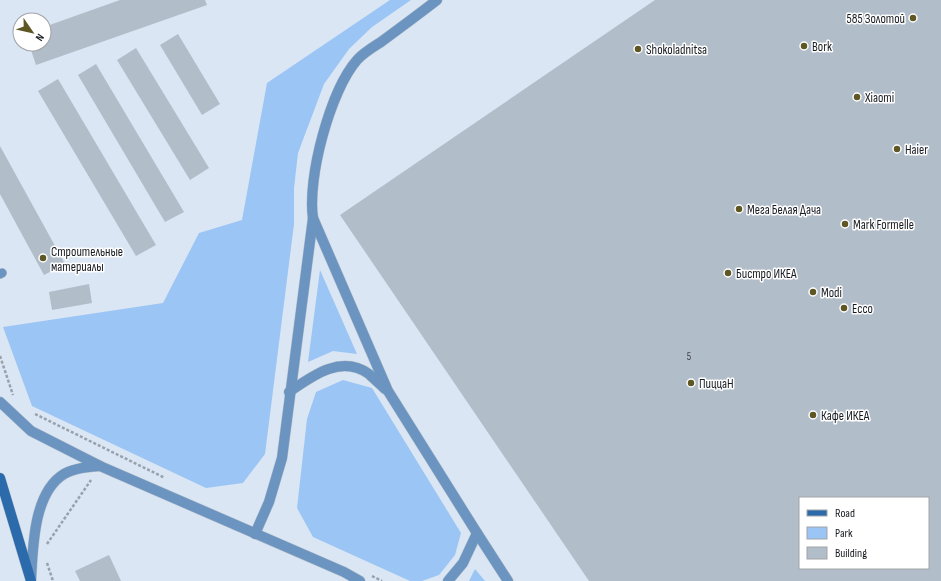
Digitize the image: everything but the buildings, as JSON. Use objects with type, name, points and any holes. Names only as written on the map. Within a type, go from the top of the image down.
[{"type":"main road","points":[[0,478],[31,581]]},
{"type":"street","points":[[255,534],[269,502],[282,458],[289,392],[313,218],[312,208],[317,156],[324,129],[346,74],[358,59],[437,0]]},
{"type":"street","points":[[313,218],[388,392],[476,533],[508,581]]},
{"type":"street","points":[[289,392],[326,369],[342,366],[358,368],[368,374],[388,392]]},
{"type":"street","points":[[0,402],[31,431],[98,471]]},
{"type":"street","points":[[31,581],[34,539],[43,499],[53,485],[64,475],[86,467],[255,534],[360,581]]},
{"type":"street","points":[[448,581],[463,563],[476,533]]},
{"type":"path","points":[[47,545],[98,471]]},
{"type":"path","points":[[45,558],[53,581]]},
{"type":"green space","points":[[390,0],[411,0],[372,27],[349,49],[324,84],[298,153],[294,188],[294,224],[265,454],[243,483],[206,488],[32,406],[3,327],[163,303],[199,233],[242,220],[267,83]]},
{"type":"green space","points":[[320,270],[357,354],[333,351],[308,362]]},
{"type":"green space","points":[[343,380],[372,388],[461,533],[455,555],[439,575],[422,581],[410,581],[313,537],[297,508],[307,419],[316,392]]},
{"type":"green space","points":[[475,569],[485,581],[469,581]]},
{"type":"place","name":"585 Золотой","points":[[913,18]]},
{"type":"place","name":"Bork","points":[[804,46]]},
{"type":"place","name":"Shokoladnitsa","points":[[638,49]]},
{"type":"place","name":"Xiaomi","points":[[857,97]]},
{"type":"place","name":"Haier","points":[[897,149]]},
{"type":"place","name":"Мега Белая Дача","points":[[739,209]]},
{"type":"place","name":"Mark Formelle","points":[[845,224]]},
{"type":"place","name":"Строительные материалы","points":[[43,258]]},
{"type":"place","name":"Бистро ИКЕА","points":[[728,273]]},
{"type":"place","name":"Modi","points":[[813,292]]},
{"type":"place","name":"Ecco","points":[[844,308]]},
{"type":"place","name":"ПиццаН","points":[[691,383]]},
{"type":"place","name":"Кафе ИКЕА","points":[[813,415]]}]
